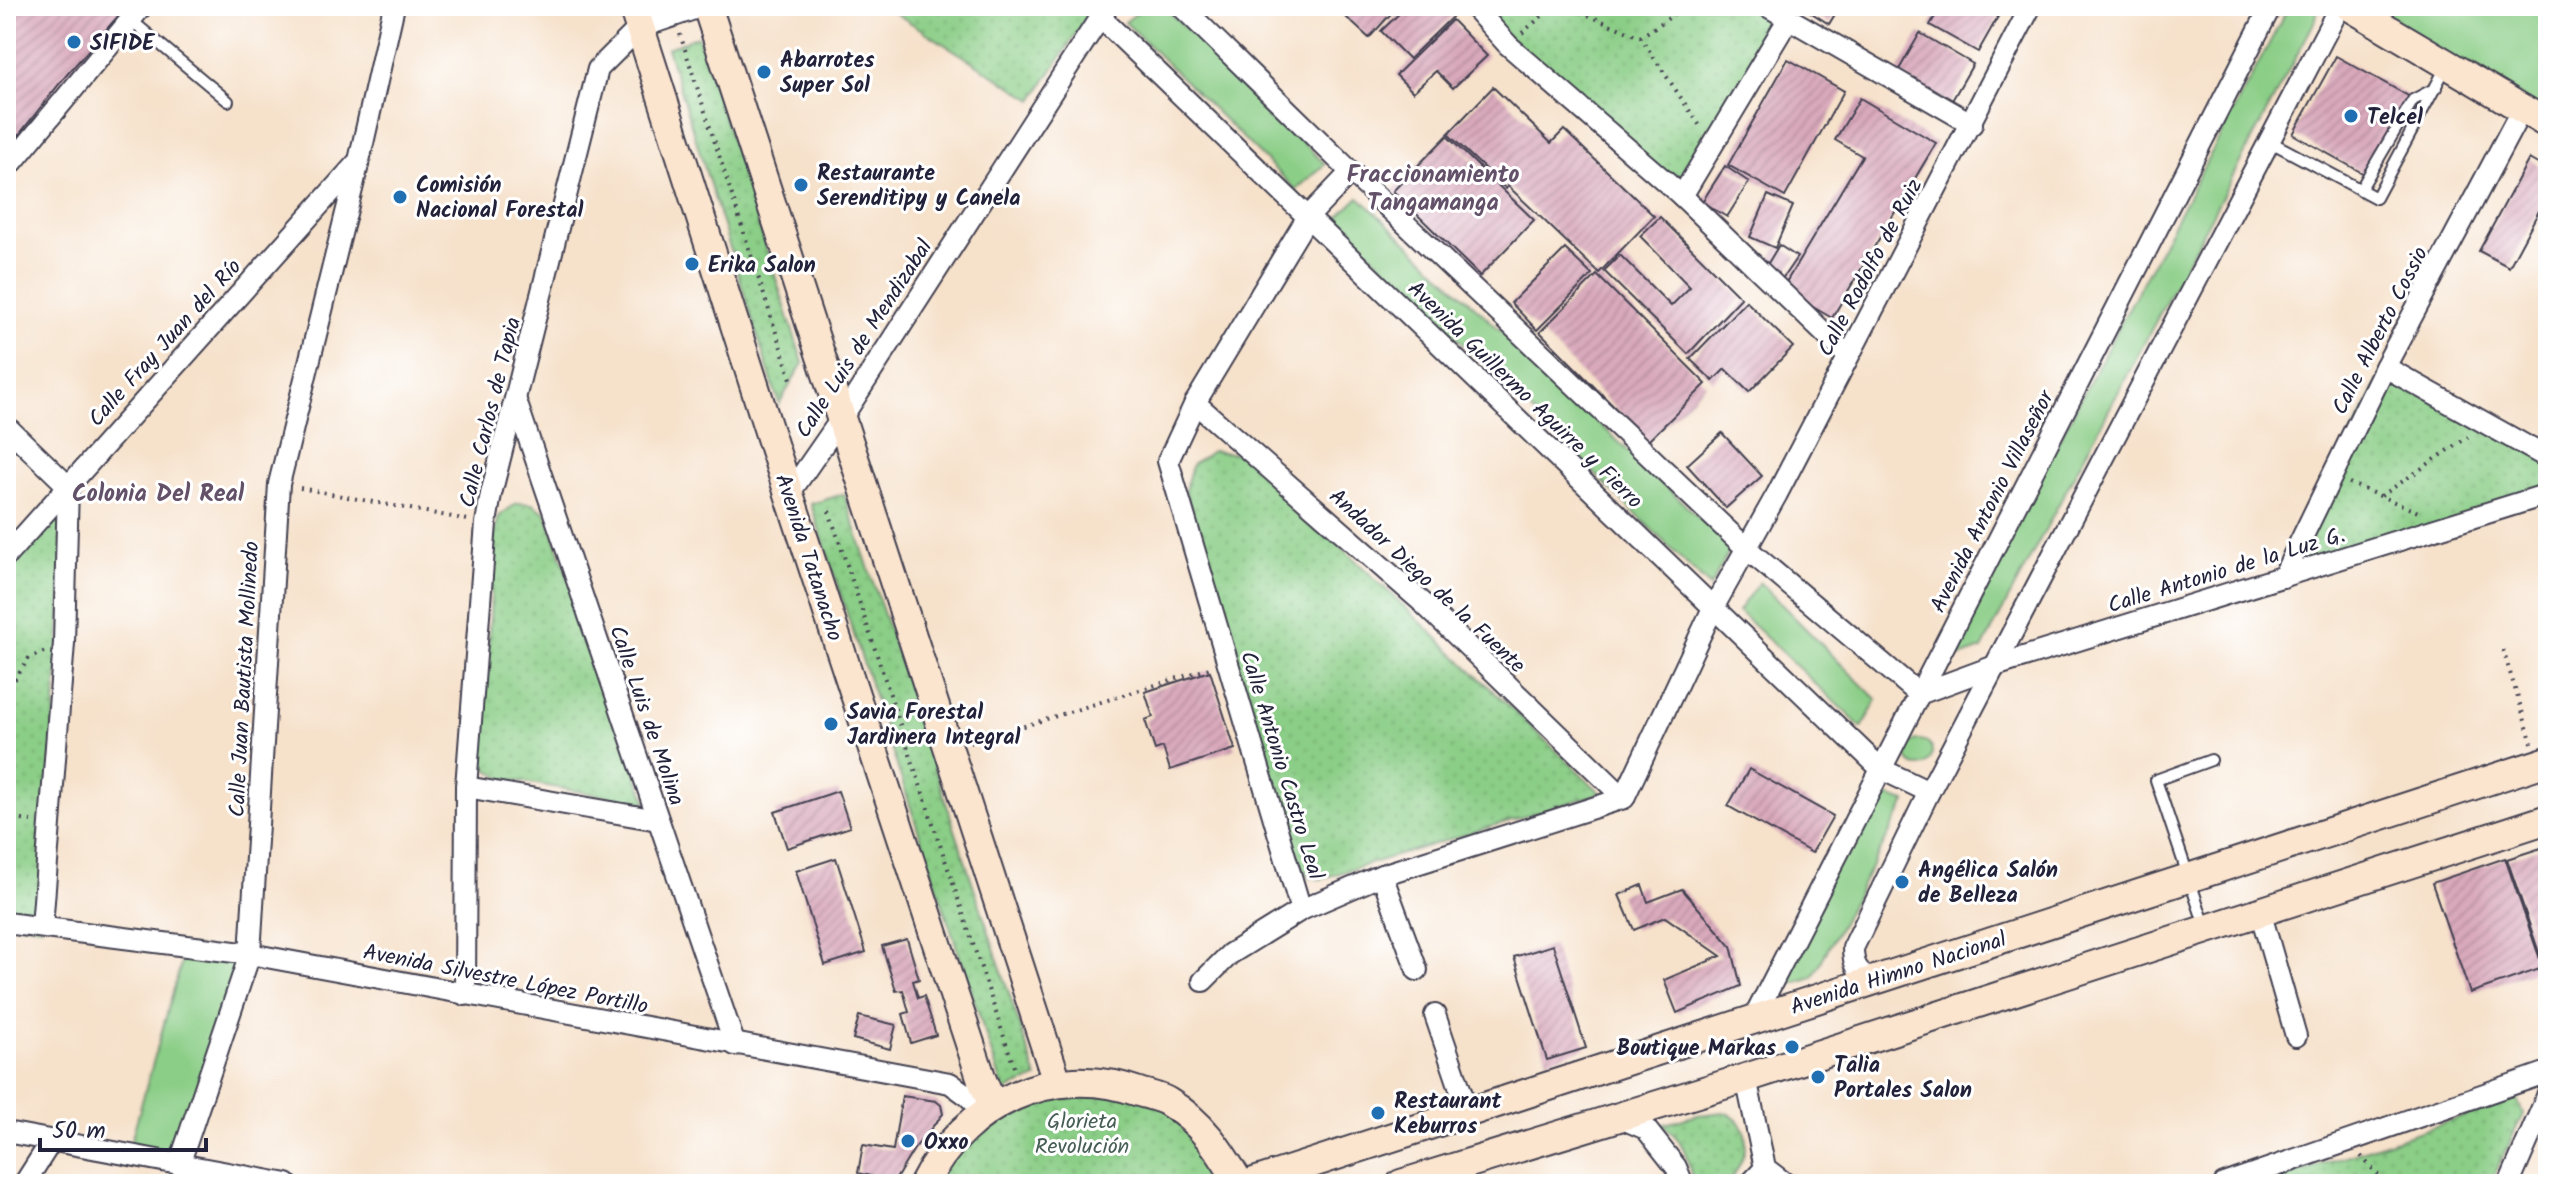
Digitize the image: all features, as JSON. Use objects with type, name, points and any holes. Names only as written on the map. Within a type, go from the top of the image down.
[{"type":"street","name":"Calle Juan Bautista Mollinedo","points":[[179,1165],[250,954],[279,484],[394,6]]},
{"type":"street","name":"Calle Carlos de Tapia","points":[[465,995],[466,787],[486,523],[598,69],[636,17],[671,17],[705,6]]},
{"type":"street","points":[[705,6],[1057,1082]]},
{"type":"street","name":"Avenida Guillermo Aguirre y Fierro","points":[[1181,6],[1747,549],[1919,694]]},
{"type":"street","points":[[1473,6],[1508,45],[1682,196],[1848,356]]},
{"type":"street","points":[[1767,6],[1972,124]]},
{"type":"street","name":"Calle Rodolfo de Ruiz","points":[[1747,549],[1972,124],[2031,6]]},
{"type":"street","name":"Avenida Antonio Villaseñor","points":[[1754,1018],[2271,6]]},
{"type":"street","points":[[1871,980],[1858,972],[1853,961],[1853,948],[1929,792],[2340,6]]},
{"type":"street","points":[[2349,6],[2441,76],[2522,109],[2548,124]]},
{"type":"street","name":"Calle Luis de Mendizabal","points":[[789,494],[841,419],[1104,11]]},
{"type":"street","name":"Avenida Guillermo Aguirre y Fierro","points":[[1104,11],[1307,218],[1881,769],[1929,792]]},
{"type":"street","points":[[6,170],[137,13]]},
{"type":"street","name":"Avenida Tatanacho","points":[[636,17],[977,1065],[989,1110]]},
{"type":"street","points":[[1682,196],[1789,18]]},
{"type":"street","name":"Calle Alberto Cossio","points":[[2283,577],[2385,367],[2522,109]]},
{"type":"street","name":"Calle Fray Juan del Río","points":[[6,556],[359,161]]},
{"type":"street","name":"Calle Antonio Castro Leal","points":[[1351,172],[1307,218],[1195,403],[1168,461],[1301,910],[1382,875],[1624,798]]},
{"type":"street","points":[[2385,367],[2548,458]]},
{"type":"street","name":"Calle Luis de Molina","points":[[516,401],[735,1045]]},
{"type":"street","name":"Andador Diego de la Fuente","points":[[1195,403],[1422,602],[1624,798]]},
{"type":"street","points":[[6,426],[68,486],[64,643],[42,927]]},
{"type":"street","name":"Calle Antonio de la Luz G.","points":[[1919,694],[1995,666],[2548,494]]},
{"type":"street","points":[[1624,798],[1713,608],[1747,549]]},
{"type":"street","name":"Avenida Himno Nacional","points":[[1248,1184],[2543,763]]},
{"type":"street","points":[[466,787],[658,820]]},
{"type":"street","points":[[1401,1184],[1746,1078],[2548,819]]},
{"type":"street","points":[[1382,875],[1417,970]]},
{"type":"street","points":[[1203,981],[1230,954],[1301,910]]},
{"type":"street","points":[[2260,911],[2296,1036]]},
{"type":"street","name":"Avenida Silvestre López Portillo","points":[[6,923],[250,954],[950,1083],[989,1110]]},
{"type":"street","points":[[1435,1015],[1468,1112]]},
{"type":"street","points":[[2224,1184],[2548,1072]]},
{"type":"street","points":[[1746,1078],[1765,1168],[1786,1184]]},
{"type":"street","points":[[924,1184],[957,1134],[1003,1100],[1057,1082],[1114,1083],[1167,1102],[1211,1138],[1240,1184]]},
{"type":"street","points":[[2509,1184],[2548,1094]]},
{"type":"street","points":[[1616,1116],[1646,1129],[1676,1167],[1683,1184]]},
{"type":"street","points":[[6,1132],[287,1184]]},
{"type":"street","points":[[24,1184],[52,1140]]},
{"type":"street","points":[[1750,1184],[1765,1168]]},
{"type":"lane","points":[[137,13],[228,101]]},
{"type":"lane","points":[[2269,141],[2376,198],[2441,76]]},
{"type":"lane","points":[[2360,190],[2413,100],[2441,76]]},
{"type":"lane","points":[[2205,928],[2156,780],[2211,760]]},
{"type":"path","points":[[1508,45],[1554,6]]},
{"type":"path","points":[[1566,6],[1640,37],[1713,145]]},
{"type":"path","points":[[1640,37],[1687,6]]},
{"type":"path","points":[[671,17],[683,42],[792,382]]},
{"type":"path","points":[[2381,496],[2487,424]]},
{"type":"path","points":[[2332,476],[2450,525]]},
{"type":"path","points":[[279,484],[486,523]]},
{"type":"path","points":[[829,511],[1023,1093]]},
{"type":"path","points":[[6,693],[29,658],[64,643]]},
{"type":"path","points":[[2503,650],[2543,763]]},
{"type":"path","points":[[948,750],[1228,662]]},
{"type":"path","points":[[2349,1142],[2386,1184]]},
{"type":"path","points":[[2442,1184],[2445,1181],[2449,1184]]},
{"type":"green space","points":[[895,6],[1094,6],[1033,100],[892,11]]},
{"type":"green space","points":[[1146,6],[1163,6],[1325,164],[1296,190],[1125,22]]},
{"type":"green space","points":[[1488,6],[1767,6],[1789,18],[1682,192],[1508,45]]},
{"type":"green space","points":[[2289,6],[2318,6],[2316,19],[1982,649],[1940,664]]},
{"type":"green space","points":[[2350,6],[2548,6],[2548,122]]},
{"type":"green space","points":[[698,36],[803,363],[779,404],[667,48]]},
{"type":"green space","points":[[1359,197],[1731,548],[1710,587],[1336,219]]},
{"type":"green space","points":[[2385,367],[2548,458],[2548,494],[2283,577]]},
{"type":"green space","points":[[1212,451],[1243,454],[1601,793],[1320,879],[1309,876],[1300,866],[1185,490],[1192,465]]},
{"type":"green space","points":[[68,486],[42,927],[6,923],[6,556]]},
{"type":"green space","points":[[844,494],[1037,1078],[1004,1091],[811,504]]},
{"type":"green space","points":[[517,503],[532,504],[546,513],[647,803],[501,778],[486,768],[483,757],[494,537],[499,516]]},
{"type":"green space","points":[[1759,582],[1877,700],[1862,728],[1738,611]]},
{"type":"green space","points":[[1919,740],[1928,744],[1932,753],[1928,762],[1919,766],[1910,762],[1906,753],[1910,744]]},
{"type":"green space","points":[[1872,791],[1906,802],[1813,977],[1771,990]]},
{"type":"green space","points":[[186,946],[250,954],[179,1165],[127,1155]]},
{"type":"green space","name":"Glorieta Revolución","points":[[1057,1082],[1167,1102],[1240,1184],[924,1184],[957,1134]]},
{"type":"green space","points":[[2517,1099],[2523,1114],[2490,1184],[2262,1184]]},
{"type":"green space","points":[[1724,1112],[1735,1118],[1745,1135],[1746,1144],[1740,1164],[1729,1184],[1693,1184],[1680,1143],[1661,1125]]},
{"type":"building","points":[[6,6],[127,6],[6,151]]},
{"type":"building","points":[[1334,6],[1398,6],[1369,38]]},
{"type":"building","points":[[1407,6],[1444,6],[1453,16],[1409,59],[1381,31]]},
{"type":"building","points":[[1801,6],[1840,6],[1829,24]]},
{"type":"building","points":[[1941,6],[2004,6],[1978,52],[1930,25]]},
{"type":"building","points":[[1452,20],[1487,56],[1453,88],[1436,71],[1413,92],[1396,75]]},
{"type":"building","points":[[1920,33],[1973,64],[1950,104],[1897,73]]},
{"type":"building","name":"Telcel","points":[[2336,56],[2410,97],[2366,175],[2293,134]]},
{"type":"building","points":[[1788,59],[1844,91],[1785,197],[1728,165]]},
{"type":"building","points":[[1493,87],[1551,143],[1564,130],[1654,216],[1599,273],[1448,134]]},
{"type":"building","points":[[1860,98],[1936,143],[1832,318],[1782,289],[1862,156],[1835,140]]},
{"type":"building","points":[[1447,136],[1534,220],[1480,276],[1393,191]]},
{"type":"building","points":[[2529,159],[2548,170],[2548,194],[2509,267],[2479,251]]},
{"type":"building","points":[[1725,166],[1749,182],[1727,217],[1702,202]]},
{"type":"building","points":[[1768,195],[1793,206],[1775,248],[1750,237]]},
{"type":"building","points":[[1660,217],[1741,298],[1688,354],[1604,271],[1620,255],[1671,306],[1690,287],[1640,236]]},
{"type":"building","points":[[1779,245],[1797,257],[1782,279],[1765,268]]},
{"type":"building","points":[[1565,249],[1592,275],[1537,330],[1511,303]]},
{"type":"building","points":[[1597,275],[1706,384],[1648,441],[1540,332]]},
{"type":"building","points":[[1746,301],[1793,347],[1749,392],[1725,369],[1713,381],[1690,359]]},
{"type":"building","points":[[1722,433],[1762,476],[1726,508],[1687,465]]},
{"type":"building","points":[[1210,671],[1235,749],[1170,770],[1163,747],[1155,750],[1145,720],[1153,717],[1145,692]]},
{"type":"building","points":[[1749,769],[1833,816],[1812,853],[1728,806]]},
{"type":"building","points":[[838,791],[850,827],[787,848],[775,812]]},
{"type":"building","points":[[2541,848],[2548,869],[2548,966],[2544,967],[2507,859]]},
{"type":"building","points":[[836,858],[866,952],[825,965],[796,871]]},
{"type":"building","points":[[2505,858],[2543,968],[2470,993],[2432,883]]},
{"type":"building","points":[[1642,885],[1648,902],[1682,889],[1731,946],[1741,986],[1677,1013],[1664,980],[1721,956],[1665,917],[1634,930],[1619,895]]},
{"type":"building","points":[[907,939],[919,979],[913,981],[918,998],[924,996],[936,1035],[911,1043],[903,1014],[909,1012],[903,990],[896,991],[882,946]]},
{"type":"building","points":[[1553,945],[1586,1048],[1547,1060],[1514,957]]},
{"type":"building","points":[[859,1016],[896,1025],[890,1049],[853,1039]]},
{"type":"building","name":"Oxxo","points":[[902,1096],[936,1101],[941,1105],[943,1114],[914,1149],[894,1182],[858,1173],[863,1145],[893,1150]]},
{"type":"place","name":"SIFIDE","points":[[74,42]]},
{"type":"place","name":"Abarrotes Super Sol","points":[[764,72]]},
{"type":"place","name":"Telcel","points":[[2351,116]]},
{"type":"place","name":"Restaurante Serenditipy y Canela","points":[[801,185]]},
{"type":"place","name":"Comisión Nacional Forestal","points":[[400,197]]},
{"type":"place","name":"Erika Salon","points":[[692,264]]},
{"type":"place","name":"Savia Forestal Jardinera Integral","points":[[831,724]]},
{"type":"place","name":"Angélica Salón de Belleza","points":[[1902,882]]},
{"type":"place","name":"Boutique Markas","points":[[1792,1047]]},
{"type":"place","name":"Talia Portales Salon","points":[[1818,1077]]},
{"type":"place","name":"Restaurant Keburros","points":[[1378,1113]]},
{"type":"place","name":"Oxxo","points":[[908,1141]]},
{"type":"district","name":"Fraccionamiento Tangamanga","points":[[1433,188]]},
{"type":"district","name":"Colonia Del Real","points":[[158,493]]}]
